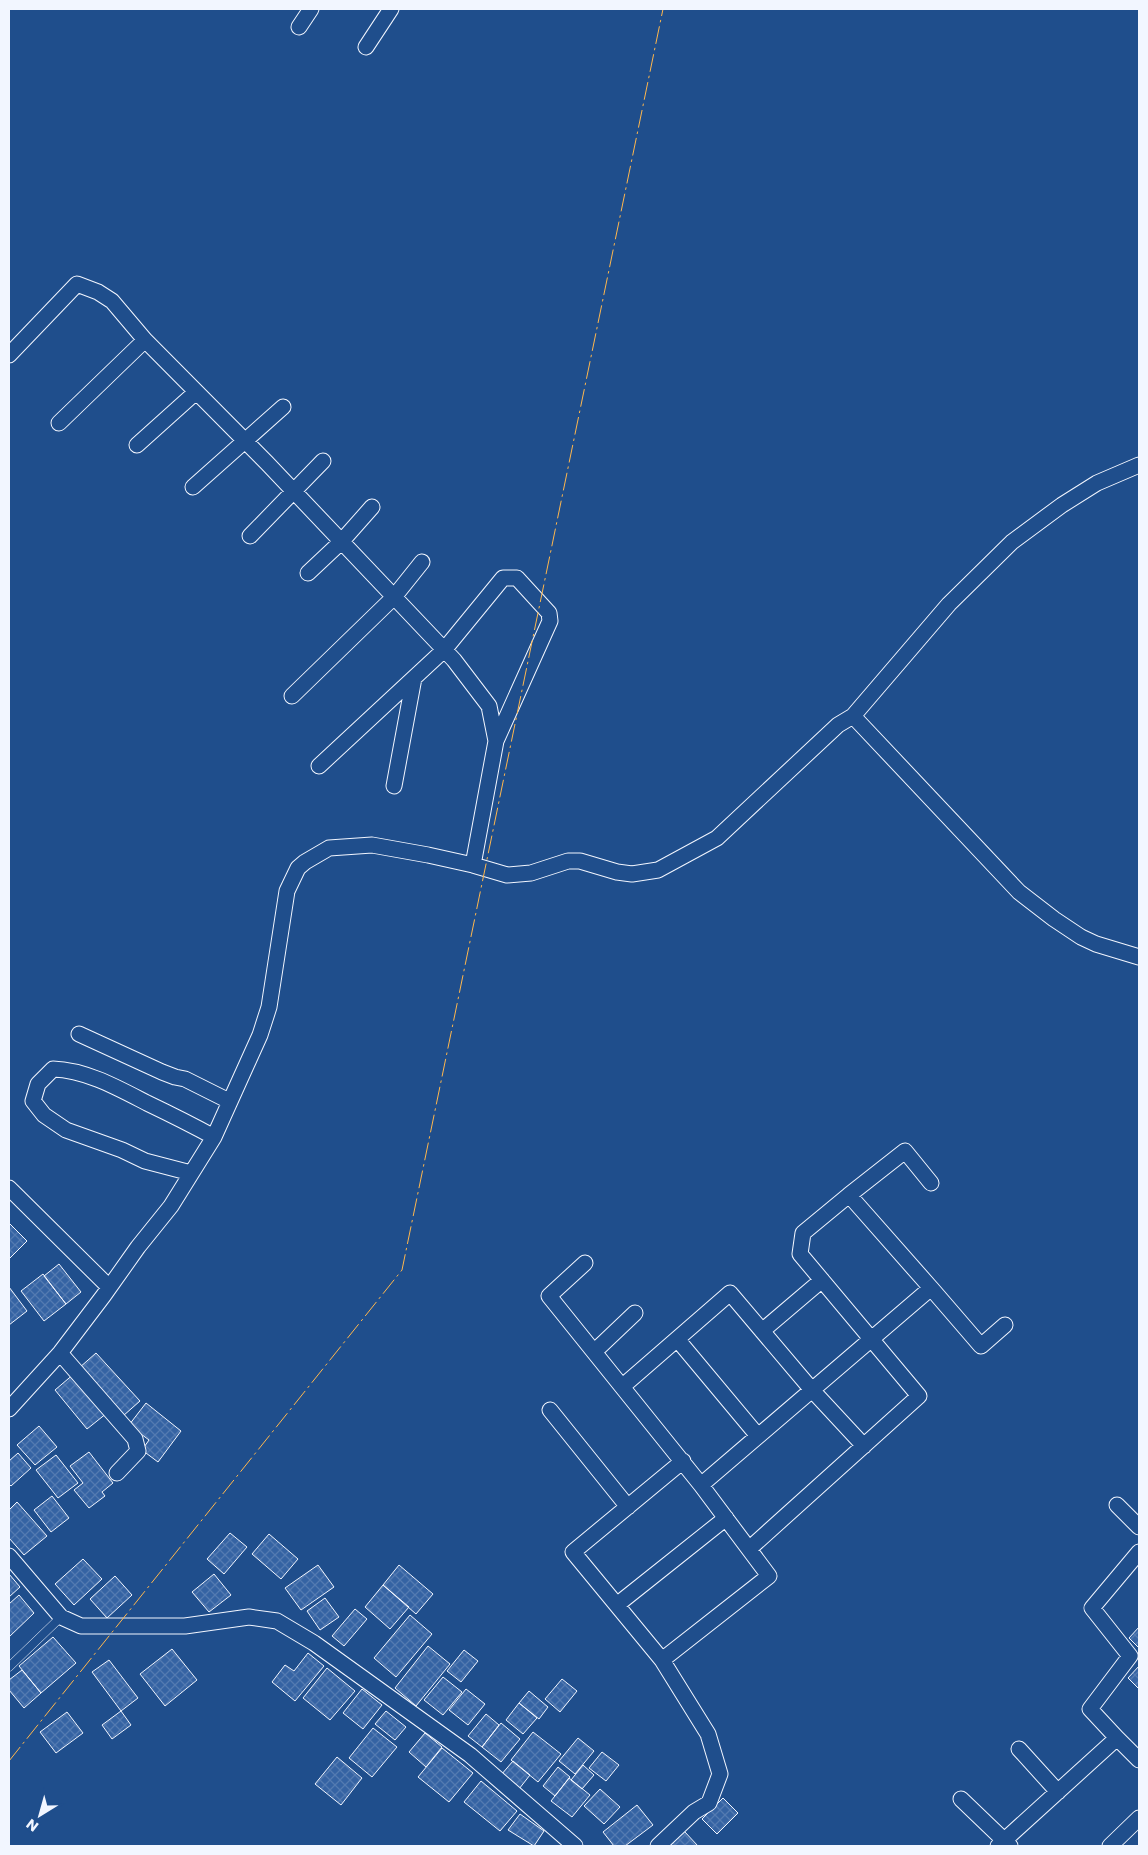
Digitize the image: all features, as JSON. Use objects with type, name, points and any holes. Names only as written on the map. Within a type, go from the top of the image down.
[{"type":"street","points":[[299,27],[312,9]]},
{"type":"street","points":[[366,47],[392,9]]},
{"type":"street","points":[[12,346],[77,284],[98,292],[112,301],[145,340],[293,490],[444,650],[489,706],[496,741]]},
{"type":"street","points":[[59,423],[145,340]]},
{"type":"street","points":[[137,445],[196,392]]},
{"type":"street","points":[[193,487],[283,407]]},
{"type":"street","points":[[250,536],[323,460]]},
{"type":"street","points":[[9,1409],[60,1353],[110,1287],[138,1247],[171,1206],[214,1137],[260,1035],[270,1007],[287,891],[298,868],[329,848],[372,845],[473,865],[508,875],[531,873],[568,861],[580,861],[617,872],[632,874],[658,870],[717,838],[838,725],[853,716],[949,604],[1012,542],[1062,505],[1097,483],[1139,465]]},
{"type":"street","points":[[308,573],[342,542],[372,507]]},
{"type":"street","points":[[292,696],[394,597],[422,562]]},
{"type":"street","points":[[319,766],[444,650],[503,578],[517,578],[549,613],[550,621],[496,741],[473,865]]},
{"type":"street","points":[[394,786],[414,678]]},
{"type":"street","points":[[853,716],[1019,892],[1054,919],[1082,937],[1096,944],[1139,957]]},
{"type":"street","points":[[79,1034],[162,1072],[185,1079],[229,1101]]},
{"type":"street","points":[[191,1173],[145,1161],[122,1150],[66,1130],[44,1115],[33,1101],[38,1084],[52,1069],[63,1069],[89,1076],[214,1137]]},
{"type":"street","points":[[749,1549],[919,1396],[800,1254],[803,1233],[906,1151],[931,1183]]},
{"type":"street","points":[[9,1188],[110,1287]]},
{"type":"street","points":[[849,1195],[981,1346],[1005,1325]]},
{"type":"street","points":[[585,1263],[550,1296],[683,1461],[769,1576],[662,1660]]},
{"type":"street","points":[[762,1330],[822,1280]]},
{"type":"street","points":[[701,1485],[931,1288]]},
{"type":"street","points":[[623,1386],[730,1293],[812,1390],[864,1446]]},
{"type":"street","points":[[594,1351],[635,1314]]},
{"type":"street","points":[[677,1339],[758,1436]]},
{"type":"street","points":[[60,1353],[135,1439],[138,1451],[117,1473]]},
{"type":"street","points":[[550,1410],[628,1507]]},
{"type":"street","points":[[658,1846],[694,1812],[709,1802],[720,1774],[708,1734],[662,1660],[618,1604],[573,1552],[683,1461]]},
{"type":"street","points":[[1117,1505],[1139,1527]]},
{"type":"street","points":[[618,1604],[726,1518]]},
{"type":"street","points":[[1139,1552],[1092,1608],[1130,1656],[1090,1709],[1139,1760]]},
{"type":"street","points":[[9,1556],[61,1617],[81,1626],[185,1626],[249,1617],[277,1621],[314,1643],[470,1755],[575,1846]]},
{"type":"street","points":[[961,1799],[1004,1844],[1117,1738]]},
{"type":"street","points":[[1019,1749],[1058,1792]]},
{"type":"street","points":[[1110,1846],[1139,1818]]},
{"type":"lane","points":[[9,1667],[61,1617]]},
{"type":"building","points":[[9,1223],[27,1241],[9,1259]]},
{"type":"building","points":[[59,1264],[81,1292],[66,1304],[44,1276]]},
{"type":"building","points":[[43,1274],[66,1304],[44,1321],[21,1291]]},
{"type":"building","points":[[9,1287],[27,1311],[9,1325]]},
{"type":"building","points":[[96,1353],[140,1401],[123,1416],[79,1368]]},
{"type":"building","points":[[75,1373],[107,1413],[87,1429],[55,1390]]},
{"type":"building","points":[[146,1403],[181,1431],[158,1462],[142,1450],[149,1440],[129,1425]]},
{"type":"building","points":[[39,1426],[57,1447],[35,1465],[17,1445]]},
{"type":"building","points":[[89,1452],[113,1483],[102,1492],[105,1496],[89,1508],[74,1490],[83,1483],[70,1466]]},
{"type":"building","points":[[18,1453],[31,1468],[11,1486],[9,1484],[9,1461]]},
{"type":"building","points":[[56,1455],[78,1483],[58,1498],[36,1470]]},
{"type":"building","points":[[52,1496],[69,1518],[51,1532],[34,1510]]},
{"type":"building","points":[[17,1502],[47,1536],[24,1555],[9,1538],[9,1510]]},
{"type":"building","points":[[230,1533],[247,1547],[224,1574],[207,1559]]},
{"type":"building","points":[[269,1534],[298,1559],[281,1579],[252,1554]]},
{"type":"building","points":[[83,1559],[102,1579],[74,1605],[55,1584]]},
{"type":"building","points":[[318,1565],[334,1587],[301,1610],[285,1588]]},
{"type":"building","points":[[399,1565],[433,1594],[416,1614],[383,1585]]},
{"type":"building","points":[[9,1574],[20,1587],[9,1597]]},
{"type":"building","points":[[214,1574],[231,1595],[209,1612],[192,1592]]},
{"type":"building","points":[[115,1576],[132,1595],[107,1618],[90,1599]]},
{"type":"building","points":[[383,1585],[409,1607],[390,1629],[365,1607]]},
{"type":"building","points":[[19,1595],[34,1613],[9,1637],[9,1604]]},
{"type":"building","points":[[325,1598],[339,1617],[320,1630],[307,1611]]},
{"type":"building","points":[[355,1609],[367,1619],[344,1646],[332,1636]]},
{"type":"building","points":[[410,1615],[432,1634],[396,1677],[374,1658]]},
{"type":"building","points":[[1139,1627],[1139,1648],[1129,1638]]},
{"type":"building","points":[[53,1637],[76,1663],[41,1693],[19,1666]]},
{"type":"building","points":[[428,1646],[450,1664],[416,1706],[395,1688]]},
{"type":"building","points":[[172,1649],[197,1680],[165,1706],[140,1674]]},
{"type":"building","points":[[464,1650],[478,1661],[461,1682],[447,1671]]},
{"type":"building","points":[[308,1653],[324,1666],[295,1701],[272,1682],[285,1665],[294,1671]]},
{"type":"building","points":[[109,1660],[138,1698],[121,1711],[92,1672]]},
{"type":"building","points":[[1139,1666],[1139,1689],[1128,1678]]},
{"type":"building","points":[[327,1668],[355,1691],[330,1720],[303,1698]]},
{"type":"building","points":[[22,1670],[41,1693],[24,1708],[9,1690],[9,1680]]},
{"type":"building","points":[[443,1677],[462,1692],[443,1715],[424,1700]]},
{"type":"building","points":[[562,1679],[577,1691],[560,1712],[545,1699]]},
{"type":"building","points":[[362,1689],[382,1705],[363,1729],[343,1713]]},
{"type":"building","points":[[466,1689],[485,1704],[468,1725],[449,1710]]},
{"type":"building","points":[[529,1691],[548,1707],[539,1719],[519,1703]]},
{"type":"building","points":[[519,1703],[537,1718],[523,1734],[506,1720]]},
{"type":"building","points":[[121,1711],[131,1725],[112,1739],[102,1725]]},
{"type":"building","points":[[386,1711],[406,1727],[395,1740],[375,1724]]},
{"type":"building","points":[[67,1712],[83,1733],[56,1753],[40,1732]]},
{"type":"building","points":[[486,1714],[499,1725],[482,1747],[468,1736]]},
{"type":"building","points":[[501,1723],[520,1739],[501,1762],[482,1747]]},
{"type":"building","points":[[373,1728],[397,1747],[372,1777],[349,1758]]},
{"type":"building","points":[[533,1732],[561,1754],[538,1782],[511,1760]]},
{"type":"building","points":[[425,1733],[442,1747],[426,1767],[409,1752]]},
{"type":"building","points":[[578,1738],[594,1751],[575,1774],[559,1761]]},
{"type":"building","points":[[442,1748],[473,1773],[449,1802],[418,1777]]},
{"type":"building","points":[[602,1752],[619,1765],[606,1781],[589,1768]]},
{"type":"building","points":[[337,1757],[362,1778],[341,1805],[315,1784]]},
{"type":"building","points":[[513,1761],[530,1775],[519,1789],[501,1775]]},
{"type":"building","points":[[583,1765],[594,1775],[582,1789],[571,1780]]},
{"type":"building","points":[[558,1767],[570,1777],[555,1796],[543,1786]]},
{"type":"building","points":[[569,1778],[590,1795],[572,1817],[551,1801]]},
{"type":"building","points":[[481,1781],[517,1811],[500,1831],[464,1802]]},
{"type":"building","points":[[600,1789],[620,1807],[604,1824],[584,1806]]},
{"type":"building","points":[[723,1798],[738,1813],[717,1834],[702,1819]]},
{"type":"building","points":[[637,1805],[653,1825],[625,1846],[614,1846],[603,1832]]},
{"type":"building","points":[[520,1814],[544,1831],[534,1846],[508,1830]]},
{"type":"building","points":[[684,1831],[698,1846],[669,1846]]},
{"type":"power","points":[[9,1761],[402,1270],[663,9]]}]
